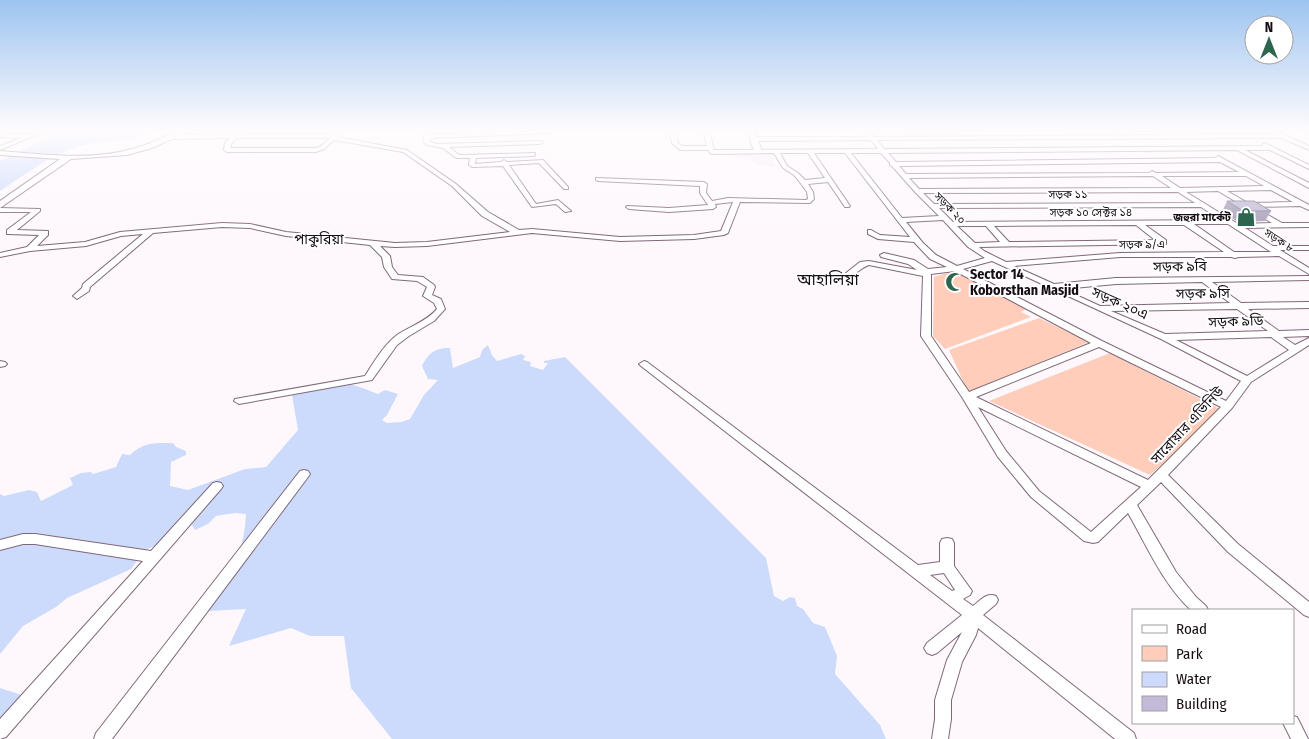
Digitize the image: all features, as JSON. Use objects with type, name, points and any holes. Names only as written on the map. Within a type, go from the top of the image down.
[{"type":"street","points":[[426,165],[454,185],[485,214],[516,232]]},
{"type":"street","points":[[506,165],[534,206],[558,202],[567,211]]},
{"type":"street","points":[[545,165],[566,188]]},
{"type":"street","points":[[711,202],[728,200],[737,202],[808,202],[811,199],[810,192],[796,174],[785,165]]},
{"type":"street","points":[[820,165],[847,206]]},
{"type":"street","points":[[858,165],[915,240],[933,257],[1099,343],[1228,406]]},
{"type":"street","name":"সড়ক ২০","points":[[893,165],[981,254]]},
{"type":"street","name":"সড়ক ৮","points":[[1137,165],[1309,272]]},
{"type":"street","points":[[1232,165],[1309,208]]},
{"type":"street","points":[[1271,165],[1309,186]]},
{"type":"street","points":[[0,205],[57,166]]},
{"type":"street","points":[[1284,172],[1309,172]]},
{"type":"street","points":[[904,176],[1248,174]]},
{"type":"street","points":[[598,179],[704,184],[702,193],[711,202],[713,208],[686,210],[629,207]]},
{"type":"street","points":[[802,182],[830,180]]},
{"type":"street","points":[[918,191],[1272,188]]},
{"type":"street","points":[[1218,189],[1280,225]]},
{"type":"street","points":[[0,255],[30,249],[86,244],[114,235],[235,225],[286,234],[395,245],[427,244],[516,232],[539,232],[620,239],[694,237],[724,233],[737,202]]},
{"type":"street","points":[[1246,205],[1302,204]]},
{"type":"street","name":"সড়ক ১১","points":[[934,206],[1202,205]]},
{"type":"street","points":[[0,210],[38,210],[10,232],[45,233],[30,249]]},
{"type":"street","name":"সড়ক ১০ সেক্টর ১৪","points":[[900,220],[988,224],[1186,222],[1309,225]]},
{"type":"street","points":[[1186,222],[1235,256]]},
{"type":"street","points":[[971,245],[1163,242],[1138,223]]},
{"type":"street","points":[[988,224],[1007,245]]},
{"type":"street","points":[[77,296],[86,289],[86,286],[151,231]]},
{"type":"street","points":[[871,232],[878,237],[915,240]]},
{"type":"street","points":[[239,401],[368,378],[394,343],[436,317],[441,309],[438,300],[427,296],[431,286],[428,282],[395,277],[388,267],[386,256],[374,243]]},
{"type":"street","points":[[1270,248],[1309,248]]},
{"type":"street","name":"সড়ক ২০এ","points":[[981,254],[1164,337],[1247,380]]},
{"type":"street","name":"সড়ক ৯/এ","points":[[1005,264],[1120,255],[1235,256],[1279,254]]},
{"type":"street","points":[[884,255],[911,262],[927,273]]},
{"type":"street","points":[[850,273],[862,264],[868,263],[927,273],[955,269],[991,259]]},
{"type":"street","points":[[927,273],[926,336],[967,397],[1150,486]]},
{"type":"street","name":"সড়ক ৯বি","points":[[1052,287],[1116,281],[1309,278]]},
{"type":"street","points":[[1203,279],[1294,349]]},
{"type":"street","name":"সড়ক ৯সি","points":[[1098,308],[1309,305]]},
{"type":"street","name":"সড়ক ৯ডি","points":[[1164,337],[1309,333]]},
{"type":"street","points":[[1295,334],[1309,340]]},
{"type":"street","name":"সারোয়ার এভিনিউ","points":[[967,397],[1002,454],[1035,494],[1089,537],[1093,538],[1161,475],[1228,406],[1247,380],[1309,340]]},
{"type":"street","points":[[967,397],[1099,343]]},
{"type":"street","points":[[644,364],[973,615],[1128,739]]},
{"type":"street","points":[[102,739],[304,474]]},
{"type":"street","points":[[1161,475],[1233,548],[1309,611]]},
{"type":"street","points":[[0,730],[217,486]]},
{"type":"street","points":[[1130,505],[1168,570],[1195,606],[1200,609]]},
{"type":"street","points":[[0,545],[23,539],[35,539],[154,557]]},
{"type":"street","points":[[947,543],[947,567],[956,582],[965,591],[951,599]]},
{"type":"street","points":[[915,571],[947,567]]},
{"type":"street","points":[[932,648],[991,600]]},
{"type":"street","points":[[940,739],[944,719],[943,700],[955,660],[969,636],[973,615]]},
{"type":"street","points":[[1292,724],[1300,739]]},
{"type":"green space","points":[[954,271],[1026,309],[1021,312],[1031,317],[945,349],[933,336],[934,277]]},
{"type":"green space","points":[[1039,318],[1089,342],[968,392],[949,350]]},
{"type":"green space","points":[[1110,353],[1224,411],[1150,475],[989,401]]},
{"type":"water","points":[[0,165],[39,165],[38,166],[0,191]]},
{"type":"water","points":[[488,345],[497,361],[521,354],[525,356],[523,360],[531,362],[530,366],[543,370],[548,363],[544,363],[544,361],[565,357],[766,558],[774,596],[783,601],[790,597],[795,598],[797,606],[803,609],[813,623],[825,627],[837,656],[835,674],[880,725],[886,739],[392,739],[351,688],[344,636],[310,636],[291,628],[229,646],[246,609],[209,611],[239,554],[245,529],[246,514],[235,513],[216,516],[208,524],[195,530],[192,525],[181,530],[170,530],[157,545],[145,550],[131,569],[67,598],[56,607],[23,626],[0,654],[0,494],[4,496],[29,490],[37,492],[41,501],[73,485],[70,478],[81,473],[91,472],[93,474],[116,467],[122,454],[130,455],[145,445],[155,443],[173,443],[176,447],[186,451],[186,455],[171,462],[170,486],[188,490],[245,469],[266,467],[298,430],[292,395],[326,382],[354,385],[378,394],[385,390],[398,394],[387,415],[382,420],[387,423],[401,422],[410,419],[424,395],[438,380],[428,379],[422,366],[430,354],[437,350],[450,348],[453,368],[480,357],[482,350]]},
{"type":"water","points":[[0,688],[25,696],[0,724]]},
{"type":"building","points":[[1227,201],[1254,201],[1271,211],[1243,211]]},
{"type":"place","name":"জহুরা মার্কেট","points":[[1246,217]]},
{"type":"place","name":"Sector 14 Koborsthan Masjid","points":[[955,282]]},
{"type":"district","name":"পাকুরিয়া","points":[[319,239]]},
{"type":"district","name":"আহালিয়া","points":[[828,279]]}]
